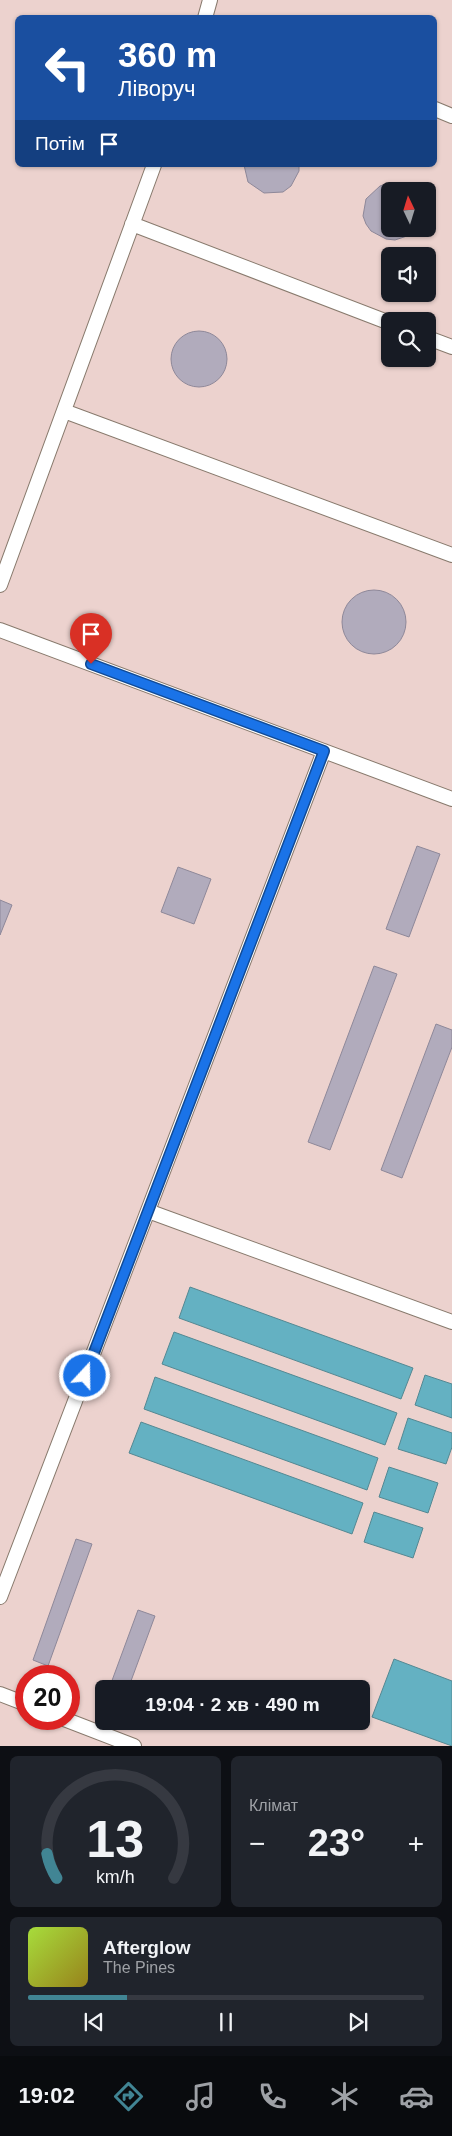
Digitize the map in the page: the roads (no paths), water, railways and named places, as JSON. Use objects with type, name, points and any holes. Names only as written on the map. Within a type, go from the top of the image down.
[{"type":"lane","points":[[205,15],[210,0]]},
{"type":"lane","points":[[437,110],[452,116]]},
{"type":"lane","points":[[0,585],[153,167]]},
{"type":"lane","points":[[132,224],[381,320]]},
{"type":"lane","points":[[436,341],[452,347]]},
{"type":"lane","points":[[64,411],[452,555]]},
{"type":"lane","points":[[0,630],[452,799]]},
{"type":"lane","points":[[0,1597],[324,751]]},
{"type":"lane","points":[[148,1211],[452,1322]]},
{"type":"lane","points":[[0,1694],[15,1700]]},
{"type":"lane","points":[[80,1725],[134,1746]]},
{"type":"water","points":[[190,1287],[413,1368],[401,1399],[179,1318]]},
{"type":"water","points":[[174,1332],[397,1413],[385,1445],[162,1364]]},
{"type":"water","points":[[425,1375],[452,1384],[452,1418],[415,1405]]},
{"type":"water","points":[[155,1377],[378,1458],[367,1490],[144,1409]]},
{"type":"water","points":[[408,1418],[452,1433],[452,1447],[446,1464],[398,1449]]},
{"type":"water","points":[[141,1422],[363,1503],[352,1534],[129,1453]]},
{"type":"water","points":[[389,1467],[438,1483],[428,1513],[379,1497]]},
{"type":"water","points":[[374,1512],[423,1528],[413,1558],[364,1542]]},
{"type":"water","points":[[394,1659],[452,1681],[452,1746],[372,1717]]}]
